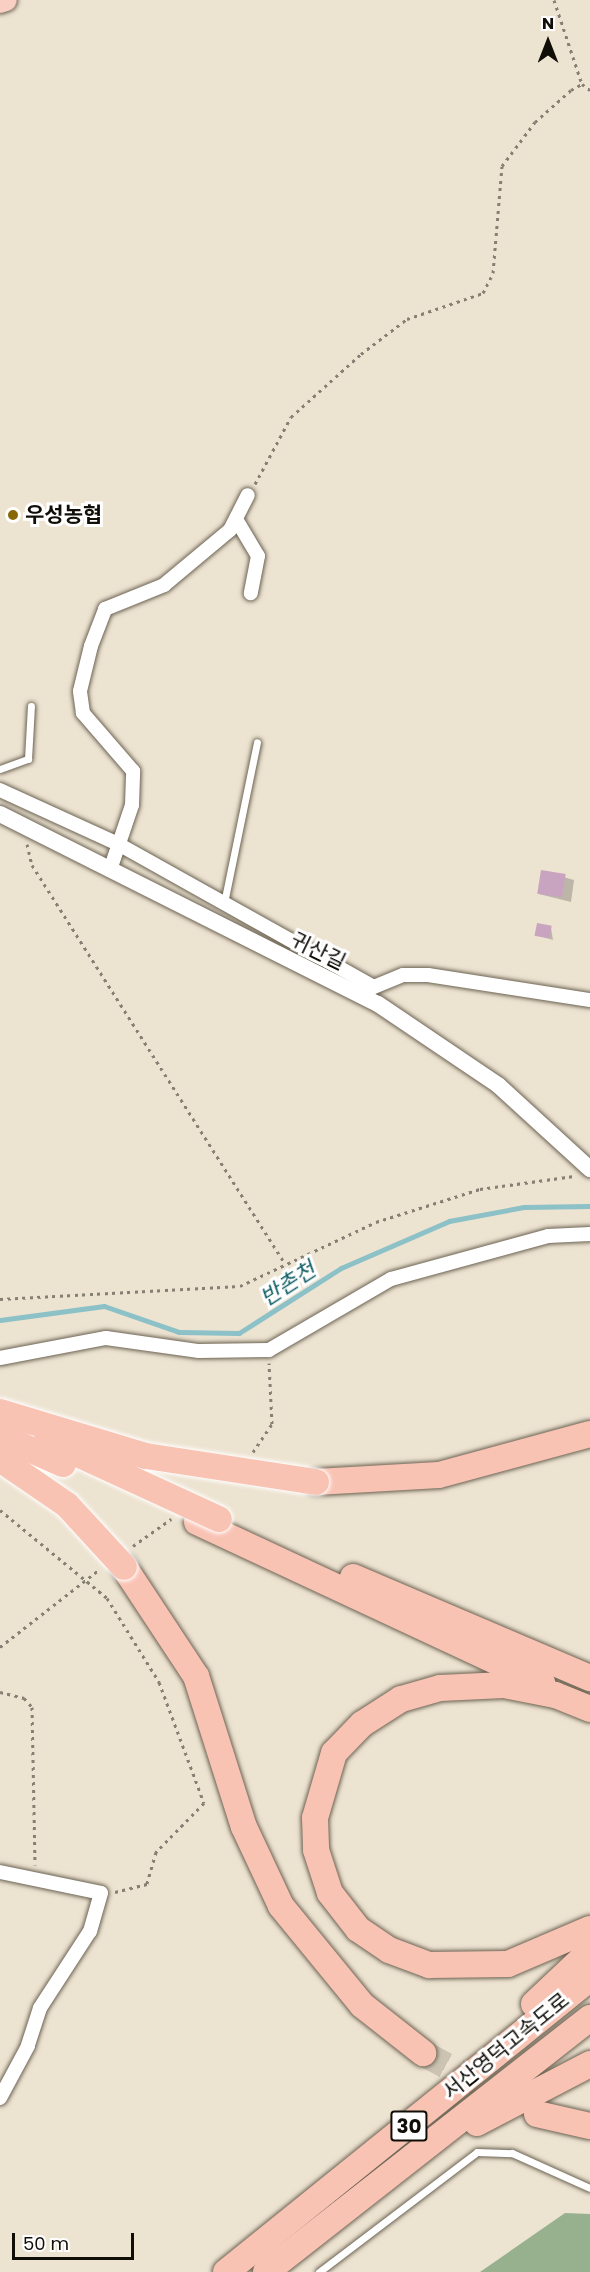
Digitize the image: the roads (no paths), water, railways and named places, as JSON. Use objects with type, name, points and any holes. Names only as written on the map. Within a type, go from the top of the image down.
[{"type":"highway","points":[[0,2],[6,0]]},
{"type":"highway","points":[[0,1412],[146,1456],[316,1482],[439,1474],[590,1434]]},
{"type":"highway","points":[[0,1418],[590,1707]]},
{"type":"highway","points":[[0,1436],[590,1678]]},
{"type":"highway","points":[[0,1459],[67,1505],[124,1568],[196,1676],[244,1827],[281,1906],[362,2005],[423,2053]]},
{"type":"highway","points":[[590,1707],[555,1695],[504,1685],[440,1688],[401,1699],[362,1724],[334,1753],[315,1818],[316,1850],[330,1893],[358,1929],[389,1950],[429,1965],[508,1964],[590,1929]]},
{"type":"highway","points":[[381,2149],[590,1951]]},
{"type":"highway","name":"서산영덕고속도로","points":[[226,2272],[590,1978]]},
{"type":"highway","name":"서산영덕고속도로","points":[[266,2272],[590,2018]]},
{"type":"highway","points":[[354,2203],[461,2132],[590,2064]]},
{"type":"highway","points":[[537,2114],[590,2126]]},
{"type":"street","points":[[110,870],[132,805],[134,771],[82,713],[80,692],[91,646],[105,609],[164,585],[236,519],[248,495]]},
{"type":"street","points":[[236,519],[258,556],[251,593]]},
{"type":"street","points":[[0,789],[120,845],[225,903],[365,990],[403,975],[428,975],[590,1000]]},
{"type":"street","name":"귀산길","points":[[0,814],[110,870],[365,990],[498,1085],[587,1171]]},
{"type":"street","points":[[0,1358],[106,1338],[199,1351],[269,1350],[392,1279],[548,1236],[590,1234]]},
{"type":"street","points":[[0,1872],[101,1893],[90,1931],[40,2008],[28,2046],[0,2098]]},
{"type":"lane","points":[[0,769],[28,759],[31,706]]},
{"type":"lane","points":[[225,903],[257,742]]},
{"type":"lane","points":[[319,2272],[477,2152],[512,2153],[590,2188]]},
{"type":"waterway","name":"반촌천","points":[[0,1320],[104,1306],[179,1332],[239,1333],[341,1268],[449,1221],[524,1207],[590,1206]]},
{"type":"tunnel","points":[[423,2053],[512,2102]]},
{"type":"place","name":"우성농협","points":[[13,515]]}]
